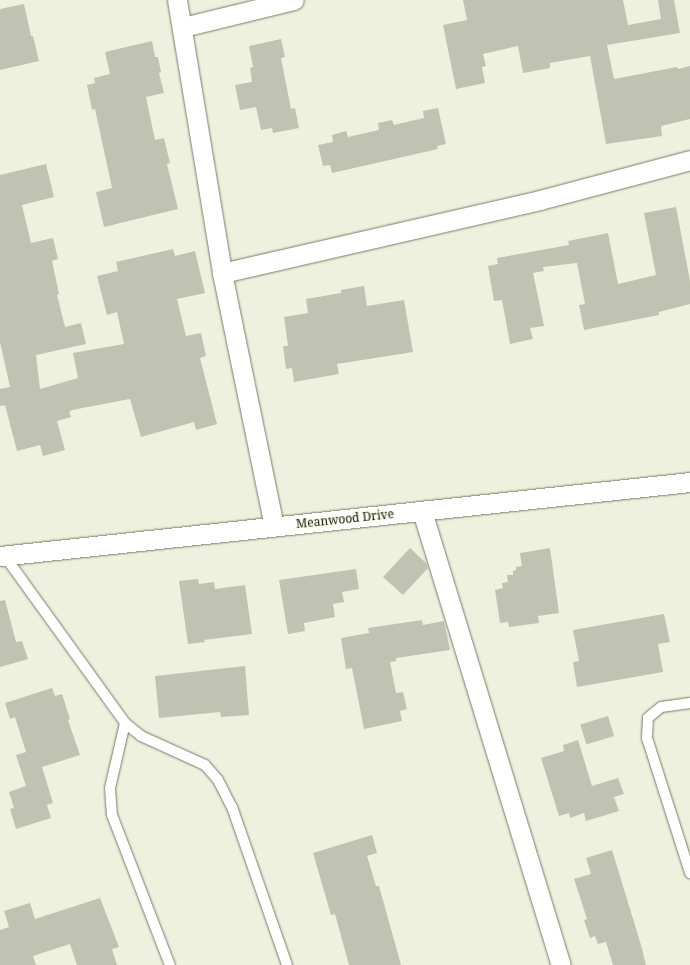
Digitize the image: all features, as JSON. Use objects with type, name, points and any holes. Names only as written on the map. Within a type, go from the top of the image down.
[{"type":"street","points":[[177,0],[183,27],[222,273],[274,526]]},
{"type":"street","points":[[183,27],[294,0]]},
{"type":"street","points":[[222,273],[540,200],[690,160]]},
{"type":"street","name":"Meanwood Drive","points":[[2,556],[690,482]]},
{"type":"street","points":[[422,512],[561,965]]},
{"type":"lane","points":[[2,556],[125,723],[141,736],[205,765],[218,780],[232,807],[287,965]]},
{"type":"lane","points":[[690,703],[661,707],[648,718],[647,738],[690,873]]},
{"type":"lane","points":[[125,723],[110,788],[112,815],[170,965]]},
{"type":"building","points":[[463,0],[623,0],[628,25],[661,19],[658,0],[674,0],[680,33],[607,45],[614,79],[677,67],[678,69],[690,66],[690,119],[661,126],[662,136],[606,144],[590,56],[550,63],[550,68],[523,73],[518,46],[483,54],[486,66],[482,67],[485,83],[456,89],[443,25],[467,20]]},
{"type":"building","points":[[24,4],[31,36],[33,36],[39,61],[0,70],[0,9]]},
{"type":"building","points":[[281,39],[285,57],[281,58],[291,109],[295,108],[299,128],[273,133],[272,128],[261,130],[256,107],[240,110],[235,85],[252,82],[250,68],[253,67],[249,46]]},
{"type":"building","points":[[152,41],[155,57],[158,57],[161,72],[159,73],[164,93],[146,97],[155,140],[164,138],[170,163],[167,164],[178,209],[104,227],[96,192],[112,188],[95,109],[92,110],[87,85],[95,83],[94,78],[110,74],[105,52]]},
{"type":"building","points":[[438,108],[446,144],[437,146],[438,149],[332,173],[330,165],[323,166],[318,145],[333,142],[332,135],[346,131],[348,137],[379,130],[378,123],[392,120],[394,125],[424,118],[423,111]]},
{"type":"building","points":[[46,164],[54,197],[22,205],[31,243],[53,238],[58,259],[52,261],[59,294],[57,295],[65,327],[81,323],[86,344],[36,355],[40,389],[78,378],[73,353],[124,344],[117,312],[107,315],[97,276],[118,271],[116,262],[173,249],[175,256],[195,251],[205,293],[177,299],[186,336],[201,333],[206,356],[200,358],[217,424],[196,430],[194,422],[141,437],[130,399],[72,410],[69,412],[71,417],[57,421],[65,450],[43,456],[40,445],[17,451],[5,405],[0,406],[0,389],[10,387],[0,342],[0,175]]},
{"type":"building","points":[[676,207],[690,281],[690,304],[659,312],[659,315],[584,330],[579,305],[585,304],[577,263],[543,267],[544,271],[533,273],[544,326],[530,328],[533,339],[510,344],[502,300],[494,301],[488,266],[498,264],[497,258],[569,245],[568,241],[608,233],[618,284],[656,275],[644,213]]},
{"type":"building","points":[[364,286],[367,306],[404,300],[413,352],[337,364],[339,374],[294,382],[292,368],[286,369],[283,346],[288,346],[284,317],[308,313],[306,299],[341,293],[341,290]]},
{"type":"building","points":[[410,548],[426,563],[428,568],[403,595],[383,577]]},
{"type":"building","points":[[550,548],[559,613],[538,616],[539,623],[509,627],[508,622],[500,623],[495,590],[503,588],[502,583],[508,582],[507,575],[513,575],[513,571],[516,570],[516,567],[522,566],[520,553]]},
{"type":"building","points":[[356,569],[359,589],[342,592],[344,602],[333,604],[335,617],[304,623],[305,631],[288,634],[279,580]]},
{"type":"building","points":[[198,579],[199,584],[214,582],[215,589],[245,585],[252,634],[204,640],[205,642],[188,644],[179,581]]},
{"type":"building","points":[[5,600],[16,642],[22,641],[28,659],[0,667],[0,601]]},
{"type":"building","points":[[664,614],[670,642],[658,644],[663,672],[577,687],[573,662],[579,661],[573,630]]},
{"type":"building","points":[[422,620],[423,625],[444,621],[450,650],[396,658],[396,661],[390,662],[396,693],[403,692],[407,709],[400,711],[402,721],[364,729],[352,668],[346,669],[341,638],[369,633],[368,628]]},
{"type":"building","points":[[245,666],[249,715],[221,717],[220,712],[159,718],[155,676]]},
{"type":"building","points":[[52,688],[55,696],[62,694],[70,719],[68,720],[80,755],[42,767],[53,803],[47,805],[51,818],[16,829],[10,809],[14,808],[9,792],[26,786],[16,755],[26,752],[15,717],[10,719],[5,703]]},
{"type":"building","points":[[608,716],[614,736],[586,745],[580,724]]},
{"type":"building","points":[[578,740],[592,786],[618,778],[624,794],[614,797],[619,811],[586,821],[584,813],[570,818],[569,813],[559,816],[541,758],[564,751],[563,745]]},
{"type":"building","points":[[372,835],[377,853],[367,856],[376,886],[379,886],[401,965],[349,965],[335,914],[331,915],[313,853]]},
{"type":"building","points":[[612,850],[646,965],[613,965],[606,942],[598,944],[595,936],[590,938],[584,920],[587,919],[574,879],[591,874],[586,858]]},
{"type":"building","points":[[100,898],[119,947],[112,949],[117,965],[77,965],[70,944],[33,956],[36,965],[0,965],[0,930],[9,927],[4,911],[30,903],[35,919]]}]
